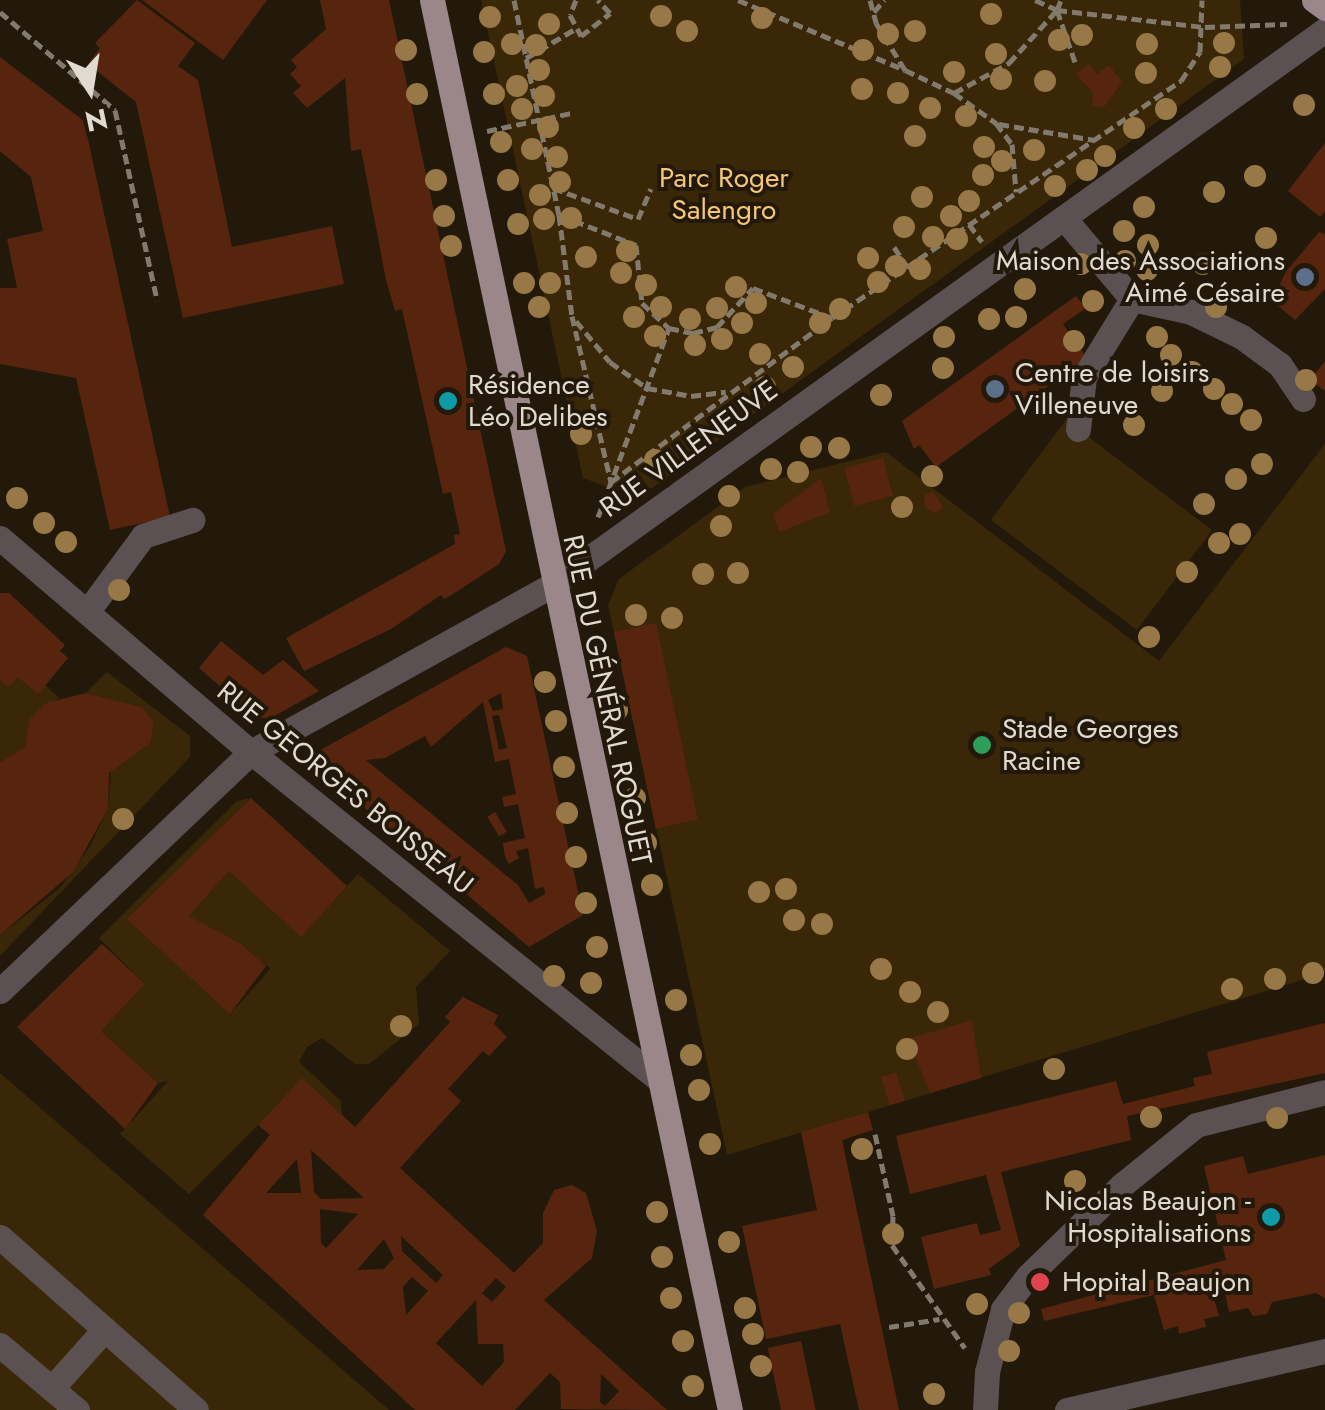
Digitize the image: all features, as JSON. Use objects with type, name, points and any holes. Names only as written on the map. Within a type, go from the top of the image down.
[{"type":"main road","name":"RUE DU GÉNÉRAL ROGUET","points":[[432,0],[552,585],[730,1410]]},
{"type":"main road","points":[[1314,0],[1325,8]]},
{"type":"street","name":"RUE VILLENEUVE","points":[[0,991],[251,752],[552,585],[1325,30]]},
{"type":"street","points":[[1064,218],[1132,299],[1191,312],[1242,337],[1280,365],[1303,399]]},
{"type":"street","points":[[1078,429],[1084,377],[1132,299]]},
{"type":"street","points":[[87,612],[143,536],[192,520]]},
{"type":"street","name":"RUE GEORGES BOISSEAU","points":[[0,538],[251,752],[657,1078]]},
{"type":"street","points":[[986,1410],[987,1372],[1003,1309],[1028,1276],[1162,1148],[1196,1125],[1325,1092]]},
{"type":"street","points":[[0,1236],[196,1410]]},
{"type":"street","points":[[52,1388],[105,1329]]},
{"type":"street","points":[[0,1344],[77,1410]]},
{"type":"street","points":[[1067,1410],[1325,1352]]},
{"type":"path","points":[[514,0],[559,215],[572,316],[611,482]]},
{"type":"path","points":[[576,0],[570,15],[581,36],[610,13],[598,0]]},
{"type":"path","points":[[738,0],[954,93],[996,123],[1012,144],[1016,192]]},
{"type":"path","points":[[870,0],[905,70]]},
{"type":"path","points":[[874,12],[884,0]]},
{"type":"path","points":[[1036,0],[1057,10],[1163,17],[1205,27],[1284,20]]},
{"type":"path","points":[[954,93],[1009,64],[1057,10],[1061,0]]},
{"type":"path","points":[[611,482],[832,318],[1181,81],[1200,52],[1205,27],[1202,0]]},
{"type":"path","points":[[1057,10],[1075,62]]},
{"type":"path","points":[[0,12],[116,110],[157,300]]},
{"type":"path","points":[[526,58],[575,29]]},
{"type":"path","points":[[459,136],[572,113]]},
{"type":"path","points":[[996,123],[1095,140]]},
{"type":"path","points":[[553,188],[638,219],[651,189]]},
{"type":"path","points":[[559,215],[636,245],[642,303],[669,328],[693,333],[718,327],[738,312],[753,288],[832,318]]},
{"type":"path","points":[[894,247],[907,266]]},
{"type":"path","points":[[572,316],[610,362],[647,388],[691,396],[729,392]]},
{"type":"path","points":[[602,548],[598,517],[669,328]]},
{"type":"path","points":[[874,1134],[893,1216],[892,1244],[939,1319],[987,1372]]},
{"type":"path","points":[[889,1327],[939,1319]]},
{"type":"green space","name":"Parc Roger Salengro","points":[[481,0],[1240,0],[1244,59],[638,498],[583,478]]},
{"type":"green space","points":[[1066,420],[1212,530],[1137,630],[991,520]]},
{"type":"green space","name":"Stade Georges Racine","points":[[1325,444],[1325,973],[727,1155],[608,605],[619,579],[745,487],[886,452],[1159,661]]},
{"type":"green space","points":[[107,672],[190,736],[190,757],[0,956],[0,935],[60,888],[89,848],[108,809],[111,770],[151,741],[154,722],[142,707],[86,693]]},
{"type":"green space","points":[[17,677],[38,694],[45,685],[59,698],[29,720],[25,747],[0,762],[0,680]]},
{"type":"green space","points":[[251,798],[128,919],[231,1013],[271,968],[189,916],[229,871],[301,936],[358,874],[450,951],[416,987],[419,1024],[369,1064],[355,1064],[322,1038],[307,1047],[299,1062],[341,1101],[342,1115],[258,1125],[189,1194],[120,1134],[168,1081],[158,1083],[101,1031],[145,984],[99,938],[237,801]]},
{"type":"green space","points":[[0,1073],[389,1410],[0,1410]]},
{"type":"building","points":[[137,0],[195,43],[178,66],[198,80],[232,247],[332,226],[344,284],[183,318],[136,102],[88,64],[100,48],[95,43]]},
{"type":"building","points":[[142,0],[267,0],[223,60]]},
{"type":"building","points":[[320,0],[389,0],[506,551],[499,564],[453,594],[444,599],[441,595],[391,629],[304,671],[286,638],[455,544],[454,535],[460,534],[451,492],[443,494],[402,309],[395,311],[386,280],[361,149],[351,151],[345,78],[307,108],[293,93],[301,86],[290,74],[297,67],[291,60],[326,29]]},
{"type":"building","points":[[0,57],[84,121],[170,517],[110,530],[76,378],[0,364],[0,288],[17,288],[7,239],[43,231],[31,177],[0,151]]},
{"type":"building","points":[[1089,64],[1097,74],[1109,65],[1122,82],[1104,107],[1092,106],[1093,93],[1076,74]]},
{"type":"building","name":"Maison des Associations Aimé Césaire","points":[[1325,143],[1325,211],[1320,217],[1288,191]]},
{"type":"building","name":"Maison des Associations Aimé Césaire","points":[[1319,232],[1325,234],[1325,289],[1295,320],[1272,301],[1285,273]]},
{"type":"building","name":"Centre de loisirs Villeneuve","points":[[1076,296],[1086,308],[1063,324],[1087,358],[936,467],[919,445],[914,449],[902,421]]},
{"type":"building","points":[[1325,361],[1325,391],[1310,380]]},
{"type":"building","points":[[883,458],[893,496],[854,506],[844,468]]},
{"type":"building","points":[[821,478],[830,512],[779,532],[773,514]]},
{"type":"building","points":[[933,491],[943,507],[935,513],[925,507],[924,496]]},
{"type":"building","points":[[0,593],[9,593],[65,645],[60,651],[68,658],[38,694],[17,677],[9,687],[0,680]]},
{"type":"building","points":[[656,623],[698,820],[656,829],[614,632]]},
{"type":"building","points":[[221,641],[263,675],[283,660],[319,691],[269,719],[254,716],[199,668]]},
{"type":"building","points":[[506,647],[527,656],[583,915],[529,947],[314,765],[315,753]],"holes":[[[501,693],[503,709],[493,711],[488,700]],[[483,702],[495,762],[509,759],[516,794],[502,797],[504,807],[518,804],[525,838],[503,843],[505,857],[509,864],[519,858],[516,851],[528,848],[535,889],[544,887],[545,894],[529,903],[518,885],[366,760],[385,758],[425,736],[431,747]],[[499,715],[507,748],[499,750],[492,716]]]},
{"type":"building","points":[[86,693],[142,707],[154,722],[151,742],[109,773],[108,809],[73,872],[0,935],[0,762],[25,747],[29,720],[46,703]]},
{"type":"building","points":[[251,798],[347,886],[301,937],[229,871],[189,916],[241,944],[266,966],[230,1014],[127,919]]},
{"type":"building","points":[[495,812],[507,832],[499,836],[487,817]]},
{"type":"building","points":[[102,944],[145,984],[101,1031],[158,1083],[125,1129],[17,1027]]},
{"type":"building","points":[[463,997],[498,1015],[494,1024],[507,1037],[489,1056],[483,1051],[448,1089],[461,1101],[400,1168],[514,1273],[543,1243],[543,1213],[554,1190],[572,1185],[586,1193],[597,1231],[592,1258],[544,1300],[667,1410],[561,1409],[560,1382],[550,1373],[515,1410],[415,1410],[203,1215],[270,1135],[258,1125],[302,1078],[355,1127],[450,1022],[445,1017]],"holes":[[[311,1150],[364,1198],[321,1199],[314,1192]],[[297,1159],[301,1193],[266,1193]],[[320,1209],[358,1214],[326,1248],[321,1243]],[[401,1236],[443,1275],[436,1283],[402,1251]],[[384,1239],[394,1258],[384,1269],[357,1270]],[[412,1277],[428,1291],[406,1315],[403,1287]],[[496,1278],[506,1287],[492,1302],[482,1293]],[[476,1300],[478,1344],[503,1344],[504,1362],[482,1386],[436,1343]],[[601,1374],[619,1391],[605,1406],[600,1402]]]},
{"type":"building","points":[[972,1020],[981,1078],[930,1093],[908,1039]]},
{"type":"building","points":[[1325,1023],[1325,1073],[1127,1116],[1131,1140],[1001,1172],[1020,1246],[989,1269],[991,1275],[934,1289],[921,1237],[977,1223],[980,1235],[1001,1230],[986,1175],[910,1194],[896,1136],[1116,1081],[1123,1104],[1195,1086],[1193,1078],[1212,1074],[1207,1052]]},
{"type":"building","points":[[896,1072],[905,1101],[889,1105],[881,1077]]},
{"type":"building","points":[[868,1112],[873,1130],[842,1140],[899,1410],[859,1410],[840,1324],[766,1339],[742,1226],[817,1210],[801,1132]]},
{"type":"building","name":"Nicolas Beaujon - Hospitalisations","points":[[1325,1155],[1325,1298],[1316,1293],[1272,1302],[1267,1314],[1253,1316],[1248,1308],[1229,1312],[1225,1293],[1213,1296],[1219,1316],[1204,1319],[1206,1327],[1179,1334],[1178,1326],[1164,1330],[1154,1295],[1044,1321],[1041,1309],[1226,1260],[1204,1166],[1243,1156],[1248,1174]]},
{"type":"building","points":[[801,1341],[816,1410],[781,1410],[768,1348]]},
{"type":"place","name":"Maison des Associations Aimé Césaire","points":[[1305,277]]},
{"type":"place","name":"Centre de loisirs Villeneuve","points":[[995,389]]},
{"type":"place","name":"Résidence Léo Delibes","points":[[448,401]]},
{"type":"place","name":"Stade Georges Racine","points":[[982,745]]},
{"type":"place","name":"Nicolas Beaujon - Hospitalisations","points":[[1271,1217]]},
{"type":"place","name":"Hopital Beaujon","points":[[1040,1282]]}]
